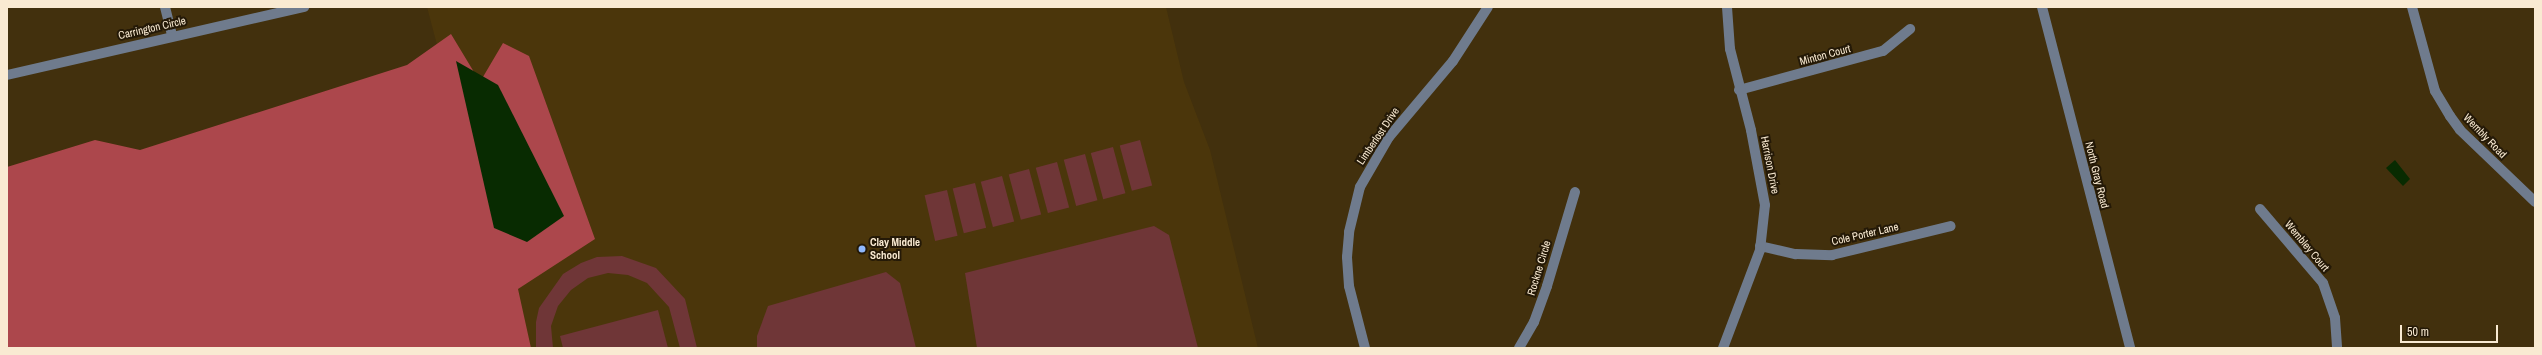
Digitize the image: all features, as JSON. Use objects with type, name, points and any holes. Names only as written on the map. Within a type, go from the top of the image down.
[{"type":"street","points":[[165,7],[172,35]]},
{"type":"street","name":"Carrington Circle","points":[[7,75],[172,35],[304,7]]},
{"type":"street","name":"Limberlost Drive","points":[[1365,348],[1349,286],[1347,257],[1349,232],[1360,187],[1389,137],[1453,62],[1488,7]]},
{"type":"street","name":"Harrison Drive","points":[[1723,348],[1760,246],[1765,206],[1763,185],[1739,90],[1727,31],[1727,7]]},
{"type":"street","name":"North Gray Road","points":[[2042,7],[2130,348]]},
{"type":"street","name":"Wembly Road","points":[[2412,7],[2435,91],[2450,116],[2460,130],[2533,196]]},
{"type":"street","name":"Minton Court","points":[[1739,90],[1884,51],[1910,29]]},
{"type":"street","name":"Rockne Circle","points":[[1519,348],[1534,322],[1548,286],[1574,192]]},
{"type":"street","name":"Wembley Court","points":[[2260,209],[2323,283],[2335,318],[2337,348]]},
{"type":"street","name":"Cole Porter Lane","points":[[1760,246],[1796,254],[1832,255],[1951,226]]},
{"type":"shaded area","name":"Clay Middle School","points":[[427,7],[1166,7],[1184,82],[1210,150],[1258,348],[517,348]]},
{"type":"shaded area","points":[[451,34],[480,82],[503,43],[529,56],[595,239],[518,289],[531,348],[7,348],[7,167],[95,140],[140,150],[407,65]]},
{"type":"shaded area","points":[[456,61],[498,85],[564,216],[527,242],[494,228]]},
{"type":"shaded area","points":[[1140,140],[1152,185],[1132,191],[1120,145]]},
{"type":"shaded area","points":[[1113,147],[1125,193],[1103,199],[1091,153]]},
{"type":"shaded area","points":[[1085,154],[1097,200],[1076,206],[1064,160]]},
{"type":"shaded area","points":[[2395,160],[2410,179],[2403,186],[2386,168]]},
{"type":"shaded area","points":[[1057,162],[1069,207],[1048,213],[1036,168]]},
{"type":"shaded area","points":[[1029,169],[1041,214],[1021,220],[1009,174]]},
{"type":"shaded area","points":[[1002,176],[1014,221],[993,227],[981,182]]},
{"type":"shaded area","points":[[975,183],[986,228],[964,233],[953,189]]},
{"type":"shaded area","points":[[947,190],[958,236],[935,241],[925,195]]},
{"type":"shaded area","points":[[1154,226],[1169,235],[1198,348],[977,348],[965,273]]},
{"type":"shaded area","points":[[622,256],[656,268],[685,299],[697,348],[680,348],[669,307],[647,283],[628,275],[608,273],[588,278],[571,290],[558,306],[551,326],[553,348],[536,348],[536,322],[539,308],[563,274],[581,263],[597,257]]},
{"type":"shaded area","points":[[886,272],[900,283],[916,348],[757,348],[757,336],[768,306]]},
{"type":"shaded area","points":[[658,310],[668,348],[563,348],[560,336]]},
{"type":"place","name":"Clay Middle School","points":[[862,249]]}]
